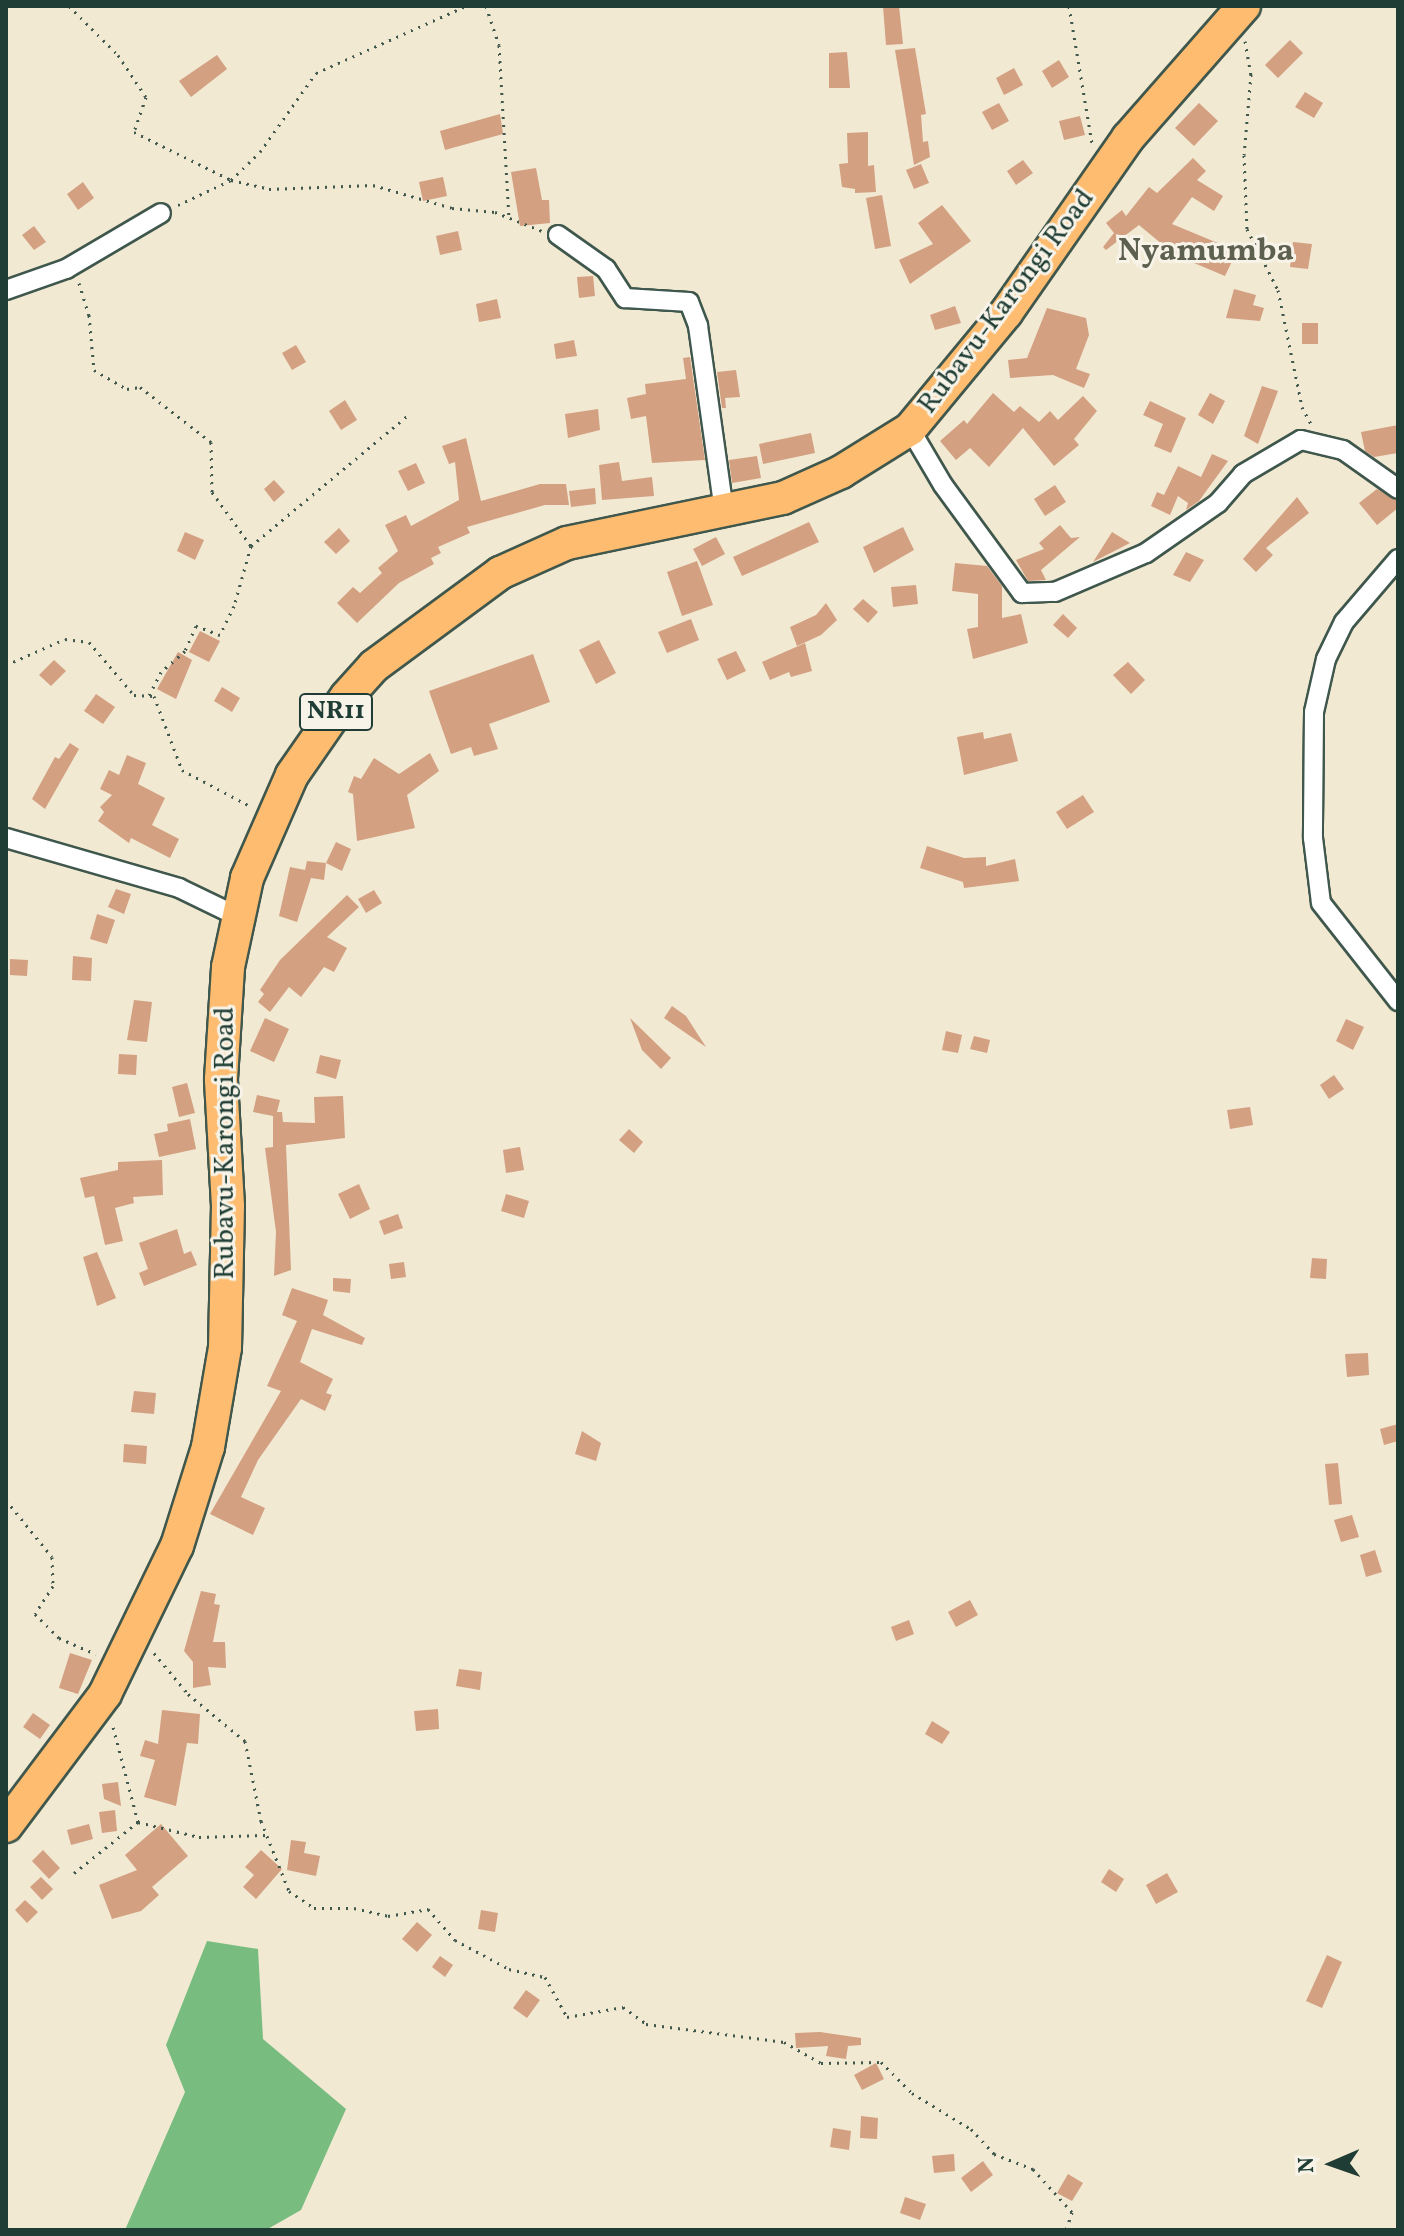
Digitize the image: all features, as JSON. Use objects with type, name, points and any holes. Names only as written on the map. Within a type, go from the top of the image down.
[{"type":"highway","name":"Rubavu-Karongi Road","points":[[6,1826],[105,1694],[159,1591],[208,1447],[225,1348],[228,1206],[222,1026],[237,916],[272,817],[292,775],[347,696],[374,666],[500,573],[567,543],[783,498],[841,472],[910,429],[1006,313],[1099,178],[1237,14]]},
{"type":"street","points":[[6,290],[66,269],[161,213]]},
{"type":"street","points":[[558,235],[606,269],[625,298],[689,302],[698,326],[724,512]]},
{"type":"street","points":[[910,429],[943,485],[1022,593],[1055,592],[1110,573],[1218,503],[1243,474],[1281,448],[1301,440],[1321,441],[1366,463],[1398,489]]},
{"type":"street","points":[[1398,559],[1344,622],[1326,659],[1314,712],[1313,838],[1321,903],[1398,1001]]},
{"type":"street","points":[[6,838],[179,888],[237,916]]},
{"type":"path","points":[[69,6],[118,55],[146,97],[134,132],[231,180],[269,189],[373,185],[452,208],[509,216],[558,235]]},
{"type":"path","points":[[161,213],[231,180],[260,152],[316,73],[466,6]]},
{"type":"path","points":[[486,6],[499,45],[509,216]]},
{"type":"path","points":[[1069,7],[1099,178]]},
{"type":"path","points":[[1237,14],[1249,47],[1247,229],[1278,290],[1302,407],[1321,441]]},
{"type":"path","points":[[66,269],[78,279],[89,315],[94,370],[127,389],[140,387],[211,442],[212,492],[251,546]]},
{"type":"path","points":[[149,696],[161,672],[185,651],[196,626],[220,635],[234,606],[251,546],[407,416]]},
{"type":"path","points":[[6,665],[65,639],[89,642],[134,695],[149,696]]},
{"type":"path","points":[[149,696],[182,770],[272,817]]},
{"type":"path","points":[[6,1500],[52,1557],[53,1586],[35,1614],[59,1638],[97,1655],[138,1822]]},
{"type":"path","points":[[137,1631],[188,1694],[245,1741],[268,1835],[289,1891],[314,1908],[354,1908],[388,1916],[428,1909],[455,1940],[509,1969],[545,1977],[567,2017],[623,2007],[646,2024],[784,2042],[821,2063],[881,2062],[912,2093],[971,2129],[994,2154],[1033,2169],[1072,2212],[1066,2230]]},
{"type":"path","points":[[138,1822],[199,1837],[268,1835]]},
{"type":"path","points":[[74,1873],[138,1822]]},
{"type":"green space","points":[[207,1941],[258,1949],[263,2039],[346,2109],[301,2210],[266,2230],[125,2230],[185,2092],[166,2045]]},
{"type":"building","points":[[883,6],[899,6],[903,44],[886,45]]},
{"type":"building","points":[[1290,40],[1303,53],[1278,78],[1265,65]]},
{"type":"building","points":[[915,48],[926,114],[921,115],[923,142],[928,141],[930,157],[914,165],[895,50]]},
{"type":"building","points":[[847,52],[850,88],[829,88],[829,53]]},
{"type":"building","points":[[217,55],[227,69],[191,97],[179,81]]},
{"type":"building","points":[[1059,60],[1069,77],[1052,88],[1042,71]]},
{"type":"building","points":[[1014,68],[1023,85],[1004,95],[996,78]]},
{"type":"building","points":[[1305,92],[1323,103],[1314,118],[1295,107]]},
{"type":"building","points":[[999,103],[1009,121],[992,130],[982,112]]},
{"type":"building","points":[[1199,103],[1218,121],[1194,146],[1175,128]]},
{"type":"building","points":[[500,114],[503,134],[445,150],[440,131]]},
{"type":"building","points":[[1080,116],[1085,135],[1064,140],[1059,121]]},
{"type":"building","points":[[868,132],[868,166],[874,165],[876,192],[855,193],[855,189],[842,187],[839,164],[848,163],[847,133]]},
{"type":"building","points":[[1193,158],[1206,171],[1197,180],[1223,196],[1214,211],[1192,197],[1172,224],[1237,251],[1225,276],[1175,255],[1139,225],[1106,250],[1103,247],[1114,233],[1106,223],[1122,210],[1126,216],[1149,187],[1157,193]]},
{"type":"building","points":[[1023,160],[1033,173],[1016,185],[1007,171]]},
{"type":"building","points":[[921,164],[929,183],[914,189],[906,170]]},
{"type":"building","points":[[536,168],[542,200],[549,200],[550,223],[520,226],[511,172]]},
{"type":"building","points":[[443,177],[447,196],[423,201],[419,182]]},
{"type":"building","points":[[83,182],[94,198],[78,210],[67,194]]},
{"type":"building","points":[[882,195],[891,246],[875,249],[866,198]]},
{"type":"building","points":[[942,205],[971,241],[910,284],[899,260],[933,244],[918,223]]},
{"type":"building","points":[[34,226],[46,242],[34,250],[22,235]]},
{"type":"building","points":[[458,231],[462,250],[440,255],[436,236]]},
{"type":"building","points":[[1293,242],[1312,244],[1308,269],[1290,267]]},
{"type":"building","points":[[593,276],[595,296],[579,298],[577,277]]},
{"type":"building","points":[[1234,289],[1256,295],[1253,305],[1264,308],[1260,321],[1226,318]]},
{"type":"building","points":[[497,299],[501,318],[479,322],[476,304]]},
{"type":"building","points":[[955,306],[961,323],[935,330],[930,315]]},
{"type":"building","points":[[1047,308],[1086,318],[1089,335],[1076,369],[1090,374],[1084,388],[1053,375],[1010,378],[1008,360],[1027,358]]},
{"type":"building","points":[[1302,323],[1318,323],[1318,344],[1302,344]]},
{"type":"building","points":[[574,340],[577,356],[556,359],[554,344]]},
{"type":"building","points":[[296,345],[306,362],[292,370],[282,353]]},
{"type":"building","points":[[690,357],[705,460],[652,463],[646,416],[631,419],[627,398],[646,394],[645,384],[686,379],[683,358]]},
{"type":"building","points":[[736,370],[740,397],[725,398],[726,408],[722,408],[717,372]]},
{"type":"building","points":[[1262,386],[1278,391],[1258,444],[1244,436]]},
{"type":"building","points":[[993,393],[1014,412],[1020,406],[1039,422],[1050,411],[1058,420],[1083,396],[1097,411],[1074,439],[1079,445],[1054,466],[1023,428],[989,467],[970,448],[956,460],[940,441],[964,420],[967,424]]},
{"type":"building","points":[[1210,393],[1225,401],[1213,424],[1198,415]]},
{"type":"building","points":[[345,400],[357,420],[341,430],[329,411]]},
{"type":"building","points":[[1150,401],[1186,418],[1171,453],[1154,446],[1163,424],[1143,415]]},
{"type":"building","points":[[598,409],[600,430],[568,438],[565,414]]},
{"type":"building","points":[[1398,425],[1398,453],[1374,457],[1365,451],[1361,432]]},
{"type":"building","points":[[811,433],[815,453],[763,464],[759,444]]},
{"type":"building","points":[[466,438],[481,501],[540,484],[566,484],[569,505],[545,505],[467,527],[470,533],[438,547],[441,553],[431,558],[434,564],[399,583],[357,623],[337,603],[353,587],[360,593],[382,573],[378,568],[398,551],[385,525],[406,515],[411,526],[459,500],[455,462],[449,464],[442,446]]},
{"type":"building","points":[[1212,454],[1228,461],[1199,501],[1186,510],[1188,503],[1178,496],[1170,515],[1151,506],[1157,492],[1164,495],[1178,466],[1201,477]]},
{"type":"building","points":[[757,456],[761,478],[732,483],[729,460]]},
{"type":"building","points":[[619,462],[622,481],[652,477],[654,496],[602,500],[599,465]]},
{"type":"building","points":[[416,463],[425,483],[408,491],[398,471]]},
{"type":"building","points":[[274,480],[285,492],[274,502],[264,489]]},
{"type":"building","points":[[1055,485],[1066,502],[1045,516],[1034,499]]},
{"type":"building","points":[[595,488],[596,504],[571,507],[569,491]]},
{"type":"building","points":[[1377,489],[1398,501],[1398,508],[1377,525],[1359,503]]},
{"type":"building","points":[[1297,497],[1309,513],[1266,548],[1273,555],[1256,572],[1243,559]]},
{"type":"building","points":[[809,522],[819,542],[742,576],[733,557]]},
{"type":"building","points":[[1060,525],[1071,538],[1080,537],[1041,570],[1046,580],[1028,581],[1016,560],[1044,549],[1039,543]]},
{"type":"building","points":[[903,527],[914,550],[874,573],[863,547]]},
{"type":"building","points":[[339,528],[350,541],[336,554],[324,542]]},
{"type":"building","points":[[185,532],[204,540],[195,560],[177,551]]},
{"type":"building","points":[[1112,532],[1130,543],[1093,562],[1107,540]]},
{"type":"building","points":[[716,537],[725,554],[702,566],[693,549]]},
{"type":"building","points":[[1186,552],[1204,560],[1190,582],[1173,575]]},
{"type":"building","points":[[697,561],[713,605],[682,616],[667,572]]},
{"type":"building","points":[[955,563],[987,566],[1002,586],[1002,618],[1021,614],[1028,643],[973,659],[967,629],[978,627],[978,594],[952,591]]},
{"type":"building","points":[[916,585],[918,604],[893,607],[891,587]]},
{"type":"building","points":[[863,599],[878,612],[868,623],[853,609]]},
{"type":"building","points":[[826,603],[837,620],[821,635],[797,646],[790,627],[816,615]]},
{"type":"building","points":[[1063,614],[1077,628],[1068,638],[1053,625]]},
{"type":"building","points":[[691,619],[699,640],[667,653],[658,632]]},
{"type":"building","points":[[200,631],[220,641],[209,662],[189,652]]},
{"type":"building","points":[[599,640],[616,673],[596,684],[579,650]]},
{"type":"building","points":[[805,643],[812,671],[791,677],[789,672],[770,680],[762,662]]},
{"type":"building","points":[[736,651],[746,671],[727,680],[717,659]]},
{"type":"building","points":[[178,652],[192,660],[176,699],[157,689]]},
{"type":"building","points":[[533,654],[550,702],[489,724],[498,749],[474,756],[471,747],[451,754],[429,691]]},
{"type":"building","points":[[54,660],[66,671],[51,686],[39,675]]},
{"type":"building","points":[[1128,662],[1145,680],[1131,694],[1113,675]]},
{"type":"building","points":[[222,687],[240,698],[232,712],[214,701]]},
{"type":"building","points":[[96,694],[115,707],[103,724],[84,711]]},
{"type":"building","points":[[983,732],[984,739],[1011,733],[1018,761],[964,775],[957,737]]},
{"type":"building","points":[[70,743],[79,749],[45,809],[32,799],[55,757],[59,759]]},
{"type":"building","points":[[430,753],[439,771],[407,795],[415,828],[357,841],[353,794],[348,792],[354,776],[361,779],[374,758],[399,774]]},
{"type":"building","points":[[127,755],[146,763],[138,784],[165,798],[152,825],[179,839],[170,858],[131,838],[129,843],[98,821],[104,812],[100,807],[112,795],[100,789],[109,770],[119,775]]},
{"type":"building","points":[[1083,795],[1094,812],[1067,829],[1056,812]]},
{"type":"building","points":[[336,842],[351,849],[342,871],[326,863]]},
{"type":"building","points":[[927,846],[964,858],[986,857],[986,866],[1015,859],[1019,881],[964,888],[963,882],[920,868]]},
{"type":"building","points":[[307,861],[326,863],[324,880],[311,878],[297,922],[279,916],[290,867],[305,870]]},
{"type":"building","points":[[116,889],[131,894],[124,914],[108,907]]},
{"type":"building","points":[[374,890],[382,903],[366,913],[358,899]]},
{"type":"building","points":[[347,895],[359,907],[327,937],[347,948],[334,972],[324,967],[301,997],[289,987],[270,1012],[258,1002],[264,994],[260,990],[280,960]]},
{"type":"building","points":[[97,914],[115,920],[107,944],[90,939]]},
{"type":"building","points":[[73,956],[92,958],[91,981],[72,980]]},
{"type":"building","points":[[10,959],[28,960],[27,976],[10,975]]},
{"type":"building","points":[[134,1000],[152,1002],[147,1042],[127,1040]]},
{"type":"building","points":[[672,1006],[686,1016],[706,1047],[664,1018]]},
{"type":"building","points":[[265,1018],[289,1029],[274,1062],[250,1051]]},
{"type":"building","points":[[630,1018],[671,1058],[661,1069],[642,1050]]},
{"type":"building","points":[[1346,1019],[1364,1027],[1353,1050],[1336,1041]]},
{"type":"building","points":[[946,1031],[962,1035],[958,1053],[942,1050]]},
{"type":"building","points":[[974,1036],[990,1040],[987,1053],[970,1049]]},
{"type":"building","points":[[119,1054],[137,1055],[136,1075],[118,1074]]},
{"type":"building","points":[[320,1055],[341,1060],[336,1079],[316,1073]]},
{"type":"building","points":[[1334,1075],[1344,1089],[1329,1099],[1320,1085]]},
{"type":"building","points":[[187,1083],[195,1113],[179,1117],[172,1087]]},
{"type":"building","points":[[257,1095],[280,1100],[277,1112],[282,1112],[283,1122],[315,1123],[314,1097],[343,1096],[345,1138],[286,1145],[291,1270],[274,1276],[276,1232],[265,1148],[273,1147],[273,1116],[253,1112]]},
{"type":"building","points":[[1250,1107],[1253,1125],[1230,1129],[1227,1110]]},
{"type":"building","points":[[190,1119],[196,1149],[159,1157],[154,1134],[168,1131],[167,1124]]},
{"type":"building","points":[[629,1129],[643,1142],[634,1153],[619,1140]]},
{"type":"building","points":[[520,1147],[524,1170],[506,1173],[503,1150]]},
{"type":"building","points":[[162,1160],[163,1195],[133,1197],[134,1203],[115,1208],[123,1241],[105,1245],[94,1196],[85,1198],[80,1178],[118,1170],[118,1162]]},
{"type":"building","points":[[359,1184],[370,1209],[350,1219],[338,1194]]},
{"type":"building","points":[[506,1194],[529,1201],[524,1218],[501,1211]]},
{"type":"building","points":[[398,1214],[403,1228],[384,1235],[379,1221]]},
{"type":"building","points":[[177,1229],[184,1254],[191,1251],[197,1265],[144,1286],[139,1273],[148,1269],[139,1243]]},
{"type":"building","points":[[97,1252],[116,1298],[97,1306],[83,1257]]},
{"type":"building","points":[[1312,1258],[1327,1259],[1326,1279],[1310,1278]]},
{"type":"building","points":[[404,1262],[406,1277],[391,1279],[389,1264]]},
{"type":"building","points":[[333,1278],[351,1279],[350,1293],[333,1291]]},
{"type":"building","points":[[292,1288],[328,1300],[323,1315],[365,1338],[362,1345],[312,1329],[300,1362],[333,1379],[326,1393],[332,1395],[325,1411],[301,1399],[258,1460],[241,1497],[265,1508],[253,1535],[210,1514],[281,1391],[267,1386],[297,1321],[282,1315]]},
{"type":"building","points":[[1368,1353],[1369,1375],[1347,1377],[1345,1354]]},
{"type":"building","points":[[134,1391],[156,1393],[154,1414],[131,1412]]},
{"type":"building","points":[[1398,1424],[1398,1441],[1384,1445],[1380,1429]]},
{"type":"building","points":[[582,1431],[601,1443],[596,1461],[575,1454]]},
{"type":"building","points":[[124,1444],[147,1446],[146,1464],[123,1462]]},
{"type":"building","points":[[1338,1463],[1342,1504],[1329,1505],[1325,1464]]},
{"type":"building","points":[[1352,1515],[1359,1537],[1341,1542],[1334,1520]]},
{"type":"building","points":[[1375,1550],[1382,1572],[1366,1577],[1360,1555]]},
{"type":"building","points":[[201,1591],[216,1594],[214,1604],[220,1605],[213,1642],[225,1642],[226,1668],[208,1667],[211,1685],[193,1688],[193,1662],[184,1651]]},
{"type":"building","points":[[970,1600],[978,1615],[956,1627],[948,1612]]},
{"type":"building","points":[[909,1620],[914,1634],[896,1641],[891,1627]]},
{"type":"building","points":[[70,1653],[92,1660],[78,1694],[59,1688]]},
{"type":"building","points":[[459,1669],[482,1672],[480,1690],[456,1686]]},
{"type":"building","points":[[438,1709],[439,1729],[416,1731],[414,1711]]},
{"type":"building","points":[[162,1710],[200,1714],[198,1744],[187,1743],[176,1806],[144,1797],[155,1760],[140,1756],[145,1740],[158,1744]]},
{"type":"building","points":[[33,1713],[50,1725],[40,1739],[23,1727]]},
{"type":"building","points":[[932,1721],[950,1732],[942,1744],[925,1734]]},
{"type":"building","points":[[118,1782],[121,1806],[104,1799],[102,1784]]},
{"type":"building","points":[[115,1810],[117,1831],[102,1833],[99,1812]]},
{"type":"building","points":[[89,1824],[93,1839],[71,1845],[67,1830]]},
{"type":"building","points":[[161,1824],[188,1856],[152,1887],[159,1895],[141,1911],[112,1919],[99,1885],[137,1870],[125,1855]]},
{"type":"building","points":[[291,1840],[306,1842],[304,1853],[320,1856],[316,1876],[287,1870]]},
{"type":"building","points":[[43,1850],[60,1868],[49,1879],[32,1861]]},
{"type":"building","points":[[261,1850],[282,1869],[256,1899],[243,1887],[254,1875],[245,1867]]},
{"type":"building","points":[[1109,1869],[1124,1879],[1116,1892],[1101,1882]]},
{"type":"building","points":[[1167,1873],[1178,1892],[1156,1904],[1146,1885]]},
{"type":"building","points":[[41,1877],[53,1889],[42,1900],[30,1887]]},
{"type":"building","points":[[25,1900],[38,1912],[27,1923],[15,1910]]},
{"type":"building","points":[[481,1910],[498,1913],[495,1932],[478,1929]]},
{"type":"building","points":[[417,1922],[432,1935],[417,1952],[402,1939]]},
{"type":"building","points":[[1327,1955],[1342,1962],[1322,2008],[1306,2001]]},
{"type":"building","points":[[440,1956],[453,1965],[445,1977],[432,1967]]},
{"type":"building","points":[[526,1990],[540,2000],[527,2018],[513,2008]]},
{"type":"building","points":[[820,2032],[861,2038],[861,2045],[848,2046],[846,2059],[826,2056],[828,2046],[796,2048],[795,2033]]},
{"type":"building","points":[[876,2063],[884,2079],[862,2090],[854,2075]]},
{"type":"building","points":[[861,2116],[878,2118],[877,2139],[860,2138]]},
{"type":"building","points":[[833,2128],[851,2131],[849,2150],[830,2147]]},
{"type":"building","points":[[954,2154],[955,2171],[934,2173],[932,2156]]},
{"type":"building","points":[[983,2161],[993,2175],[971,2192],[961,2178]]},
{"type":"building","points":[[1068,2174],[1083,2183],[1072,2201],[1057,2193]]},
{"type":"building","points":[[905,2197],[926,2204],[920,2220],[900,2213]]},
{"type":"district","name":"Nyamumba","points":[[1206,252]]}]
